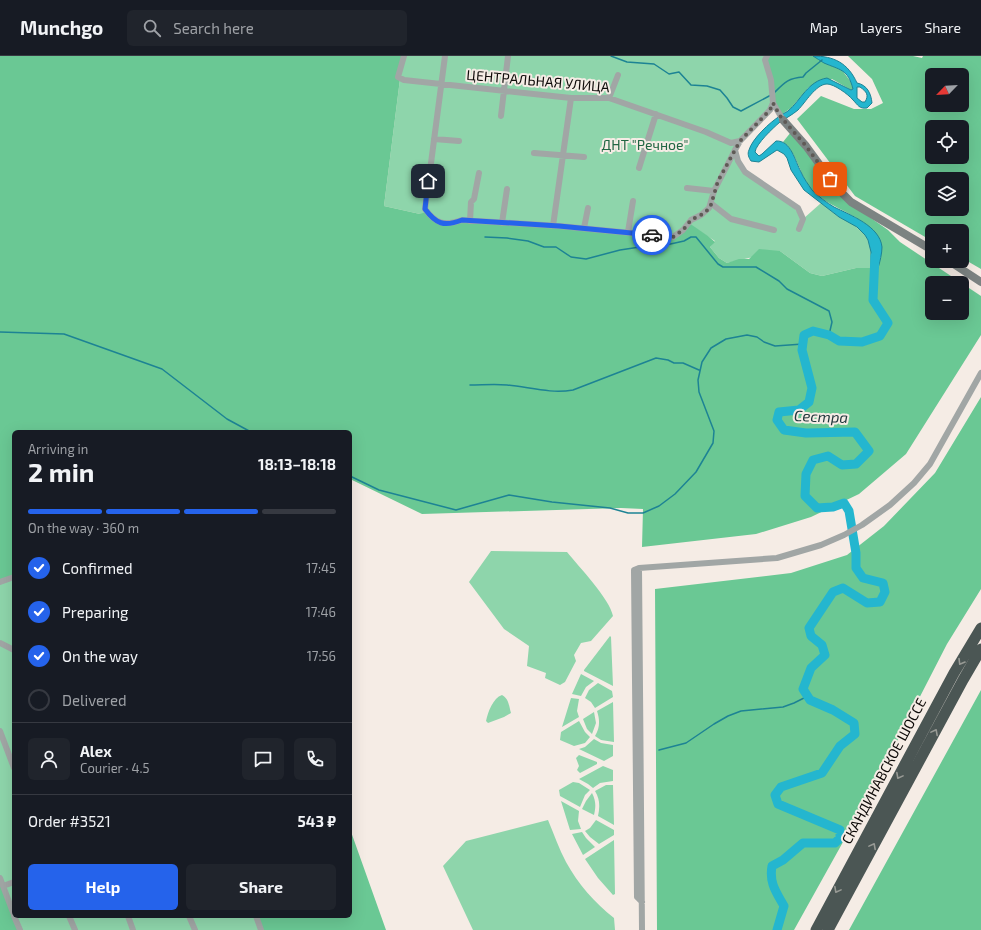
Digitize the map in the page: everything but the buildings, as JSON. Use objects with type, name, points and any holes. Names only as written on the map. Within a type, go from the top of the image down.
[{"type":"highway","name":"СКАНДИНАВСКОЕ ШОССЕ","points":[[816,930],[954,673],[981,628]]},
{"type":"highway","name":"СКАНДИНАВСКОЕ ШОССЕ","points":[[828,930],[981,649]]},
{"type":"street","name":"ЦЕНТРАЛЬНАЯ УЛИЦА","points":[[404,56],[398,75],[400,79],[571,98],[608,98],[706,132],[731,143],[740,141]]},
{"type":"street","points":[[445,56],[425,209],[431,219],[444,224],[451,224],[462,220],[584,228],[673,237],[683,230],[691,220],[706,212],[712,204],[714,191],[740,141],[770,110],[773,103]]},
{"type":"street","points":[[501,116],[508,56]]},
{"type":"street","points":[[767,56],[766,67],[771,80],[773,103],[782,118],[806,146],[836,187],[851,202],[925,246]]},
{"type":"street","points":[[608,98],[618,75]]},
{"type":"street","points":[[553,226],[571,98]]},
{"type":"street","points":[[638,168],[656,114]]},
{"type":"street","points":[[434,138],[459,141]]},
{"type":"street","points":[[735,150],[738,161],[746,172],[798,208],[803,219],[799,229]]},
{"type":"street","points":[[534,153],[584,157]]},
{"type":"street","points":[[470,221],[472,202],[474,199],[479,173]]},
{"type":"street","points":[[687,188],[714,191]]},
{"type":"street","points":[[502,223],[507,189]]},
{"type":"street","points":[[628,232],[633,201]]},
{"type":"street","points":[[712,204],[731,219],[774,230]]},
{"type":"street","points":[[584,228],[588,208]]},
{"type":"street","points":[[960,268],[981,282]]},
{"type":"street","points":[[642,930],[642,902],[637,897],[634,570],[639,568],[777,558],[821,545],[862,525],[895,501],[930,464],[981,373]]},
{"type":"street","points":[[0,582],[12,578]]},
{"type":"street","points":[[0,643],[12,649]]},
{"type":"street","points":[[0,731],[12,763]]},
{"type":"street","points":[[0,878],[12,911]]},
{"type":"street","points":[[3,886],[12,883]]},
{"type":"street","points":[[15,918],[20,930]]},
{"type":"street","points":[[70,918],[75,930]]},
{"type":"street","points":[[129,918],[133,930]]},
{"type":"street","points":[[190,918],[195,930]]},
{"type":"street","points":[[257,918],[261,930]]},
{"type":"green space","points":[[0,56],[404,56],[384,206],[420,214],[426,212],[444,224],[462,220],[673,237],[689,223],[715,242],[710,247],[719,258],[727,263],[739,259],[749,259],[759,249],[780,251],[810,273],[822,276],[856,268],[878,268],[881,251],[873,231],[866,224],[827,202],[813,191],[805,179],[792,152],[783,142],[791,132],[868,216],[888,230],[900,242],[925,259],[925,268],[939,268],[951,276],[925,276],[925,320],[969,320],[969,288],[981,296],[981,335],[906,454],[859,494],[811,517],[756,534],[642,547],[643,509],[621,508],[422,514],[352,480],[352,430],[12,430],[12,578],[0,582]]},
{"type":"green space","name":"ДНТ \"Речное\"","points":[[404,56],[767,56],[773,102],[770,110],[735,149],[746,172],[787,199],[803,219],[821,203],[839,217],[853,224],[865,235],[868,240],[872,255],[871,269],[856,268],[822,276],[810,273],[780,251],[727,263],[719,258],[710,247],[715,241],[689,224],[673,237],[451,224],[420,214],[384,206]]},
{"type":"green space","points":[[767,56],[813,56],[842,70],[851,82],[853,89],[851,90],[832,79],[809,87],[791,108],[781,115],[773,102]]},
{"type":"green space","points":[[848,56],[913,56],[922,58],[923,56],[981,56],[981,269],[969,262],[969,224],[925,224],[925,237],[855,196],[797,119],[821,96],[854,109],[871,109],[883,103],[872,79]]},
{"type":"green space","points":[[981,397],[981,589],[947,644],[872,790],[794,930],[657,930],[655,589],[791,573],[847,555],[884,526],[935,473]]},
{"type":"green space","points":[[491,551],[567,552],[600,592],[611,609],[613,616],[591,641],[581,643],[574,655],[576,661],[565,682],[560,685],[545,678],[546,673],[527,666],[529,646],[504,629],[469,582]]},
{"type":"green space","points":[[12,578],[12,910],[0,878],[0,582]]},
{"type":"green space","points":[[610,636],[611,637],[613,686],[584,671]]},
{"type":"green space","points":[[581,674],[594,681],[586,687],[581,696],[572,694]]},
{"type":"green space","points":[[598,683],[612,691],[613,697],[595,708],[591,702],[585,698],[589,690]]},
{"type":"green space","points":[[981,690],[981,930],[849,930]]},
{"type":"green space","points":[[502,695],[509,705],[511,713],[488,723],[486,721],[491,706],[496,699]]},
{"type":"green space","points":[[571,698],[579,699],[577,711],[579,717],[562,727]]},
{"type":"green space","points":[[613,702],[614,742],[601,740],[595,736],[599,724],[597,711]]},
{"type":"green space","points":[[594,712],[596,723],[592,734],[587,729],[583,719]]},
{"type":"green space","points":[[579,721],[585,732],[590,737],[585,743],[574,746],[560,740],[561,732]]},
{"type":"green space","points":[[594,739],[601,743],[613,745],[613,756],[604,761],[579,749],[585,747]]},
{"type":"green space","points":[[579,755],[597,762],[597,764],[580,773],[577,770],[579,766],[576,758]]},
{"type":"green space","points":[[603,766],[613,770],[613,781],[600,783],[593,788],[579,779]]},
{"type":"green space","points":[[573,782],[579,783],[590,790],[585,795],[580,807],[560,796],[559,790]]},
{"type":"green space","points":[[606,785],[613,785],[614,825],[598,816],[599,803],[595,791]]},
{"type":"green space","points":[[592,793],[595,804],[594,815],[582,809]]},
{"type":"green space","points":[[561,801],[579,811],[578,821],[581,829],[570,830]]},
{"type":"green space","points":[[548,820],[566,862],[587,893],[614,918],[615,930],[473,930],[443,866],[466,841]]},
{"type":"green space","points":[[596,820],[614,830],[614,835],[599,844],[585,831],[590,828]]},
{"type":"green space","points":[[582,832],[595,847],[583,855],[572,834]]},
{"type":"green space","points":[[352,835],[386,930],[261,930],[257,918],[352,918]]},
{"type":"green space","points":[[614,840],[615,894],[613,895],[598,878],[585,859]]},
{"type":"green space","points":[[0,878],[12,909],[12,918],[15,918],[20,930],[0,930]]},
{"type":"green space","points":[[15,918],[257,918],[261,930],[20,930]]},
{"type":"water","points":[[813,56],[827,57],[840,62],[849,70],[857,83],[868,90],[872,103],[867,108],[860,107],[837,87],[830,84],[823,85],[811,94],[798,110],[780,122],[769,132],[758,145],[755,152],[759,156],[776,141],[789,147],[803,177],[812,190],[828,204],[863,222],[876,233],[882,247],[878,268],[871,269],[871,252],[865,235],[857,227],[839,217],[804,190],[791,170],[784,154],[777,150],[759,162],[751,161],[748,156],[748,151],[762,131],[793,107],[805,92],[815,83],[827,78],[851,90],[853,89],[849,77],[843,71],[824,63]],"holes":[[[857,87],[860,87],[867,94],[865,102],[862,102],[857,98]]]},
{"type":"waterway","points":[[611,56],[627,62],[654,64],[669,74],[679,72],[691,85],[707,86],[720,90],[733,107],[741,111],[771,95]]},
{"type":"waterway","points":[[774,93],[787,82],[803,77],[822,60]]},
{"type":"waterway","points":[[485,237],[507,238],[528,241],[544,247],[556,247],[571,257],[586,259],[620,250],[653,245],[666,245],[684,241],[691,237],[696,237],[718,264],[723,267],[756,267],[779,281],[787,289],[829,311],[832,322],[829,335]]},
{"type":"waterway","name":"Сестра","points":[[777,930],[784,906],[772,882],[772,866],[783,860],[803,843],[835,843],[840,838],[840,830],[778,804],[775,795],[781,787],[822,773],[840,746],[855,734],[854,723],[833,710],[810,700],[803,689],[811,668],[825,655],[822,645],[811,636],[809,628],[833,592],[843,588],[867,603],[880,602],[885,592],[883,583],[863,578],[856,568],[856,553],[849,511],[844,503],[833,507],[817,508],[805,496],[806,474],[813,460],[828,456],[842,465],[856,464],[869,451],[855,432],[806,433],[784,430],[777,420],[779,412],[799,410],[809,402],[812,388],[802,350],[804,335],[813,331],[829,335],[839,341],[862,342],[880,336],[888,323],[873,300],[875,256]]},
{"type":"waterway","points":[[0,332],[64,334],[162,369],[227,419],[247,430]]},
{"type":"waterway","points":[[352,477],[379,490],[456,510],[509,495],[552,502],[610,508],[628,513],[643,513],[659,506],[675,494],[696,472],[713,443],[714,431],[699,392],[698,380],[702,362],[711,348],[726,339],[747,335],[757,337],[764,342],[775,346],[803,344]]},
{"type":"waterway","points":[[470,385],[507,385],[556,391],[573,390],[656,358],[668,360],[674,363],[683,363],[699,370]]},
{"type":"waterway","points":[[659,750],[686,743],[714,724],[741,711],[783,707],[808,696]]},
{"type":"way so far","points":[[652,235],[673,237],[683,230],[691,220],[706,212],[710,208],[714,191],[730,157],[740,141],[760,118],[770,110],[773,103],[780,116],[806,146],[830,179]]},
{"type":"route","points":[[428,181],[425,209],[431,219],[444,224],[451,224],[462,220],[559,226],[652,235]]}]
